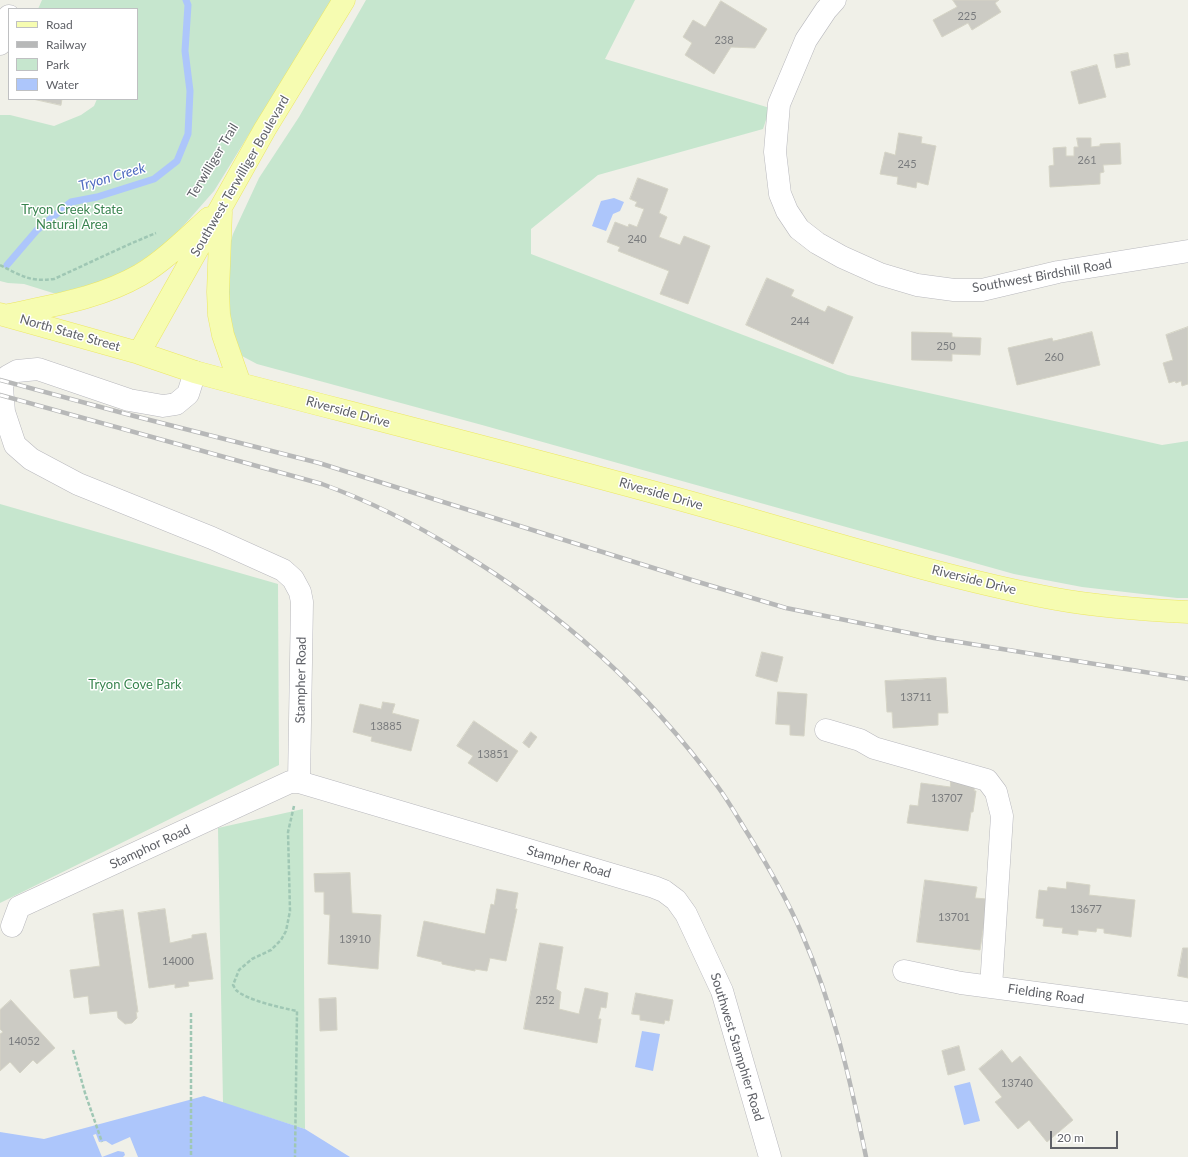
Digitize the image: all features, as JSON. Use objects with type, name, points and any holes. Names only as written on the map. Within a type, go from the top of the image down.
[{"type":"main road","name":"Southwest Terwilliger Boulevard","points":[[139,353],[266,129],[344,0]]},
{"type":"main road","points":[[3,315],[89,296],[108,291],[124,284],[142,274],[221,208]]},
{"type":"main road","points":[[221,208],[218,292],[219,314],[223,335],[240,384]]},
{"type":"main road","name":"North State Street","points":[[3,315],[139,353]]},
{"type":"main road","name":"Riverside Drive","points":[[139,353],[195,372],[623,483],[898,561],[982,583],[1064,600],[1120,607],[1188,612]]},
{"type":"street","name":"Southwest Birdshill Road","points":[[835,0],[826,10],[806,40],[779,104],[775,152],[780,194],[787,211],[799,229],[817,243],[842,257],[880,274],[917,285],[954,290],[982,290],[1058,272],[1188,251]]},
{"type":"street","points":[[0,44],[8,19]]},
{"type":"street","name":"Stampher Road","points":[[195,372],[188,394],[176,404],[163,406],[129,400],[38,369],[17,371],[8,376],[3,382],[4,412],[10,434],[15,445],[31,459],[78,484],[212,538],[283,570],[293,579],[300,592],[302,602],[299,782],[654,887]]},
{"type":"street","points":[[826,730],[860,740],[874,748],[987,780],[996,792],[1002,816],[991,987]]},
{"type":"street","name":"Stamphor Road","points":[[12,926],[19,908],[290,782],[299,782]]},
{"type":"street","name":"Southwest Stamphier Road","points":[[654,887],[664,891],[676,900],[686,914],[722,990],[770,1157]]},
{"type":"street","name":"Fielding Road","points":[[904,971],[991,987],[1188,1013]]},
{"type":"path","points":[[0,265],[29,280],[54,279],[132,243],[162,231]]},
{"type":"path","points":[[295,1157],[296,1011],[244,995],[235,990],[233,985],[239,970],[252,959],[271,950],[281,940],[286,931],[290,911],[288,832],[299,782]]},
{"type":"path","points":[[190,1013],[191,1156]]},
{"type":"path","points":[[73,1050],[85,1093],[102,1142]]},
{"type":"green space","name":"Tryon Creek State Natural Area","points":[[42,0],[332,0],[214,191],[185,224],[167,242],[118,276],[65,293],[53,293],[24,284],[0,281],[0,115],[10,115],[54,126],[81,115],[94,106],[97,100],[138,100],[138,8],[38,8]]},
{"type":"green space","points":[[366,0],[635,0],[605,59],[770,108],[763,129],[598,175],[531,229],[531,254],[848,375],[1162,445],[1188,441],[1188,598],[1082,587],[1014,574],[482,425],[257,364],[242,356],[228,330],[226,257],[233,234],[259,178],[299,117]]},
{"type":"green space","name":"Tryon Cove Park","points":[[0,504],[278,584],[279,765],[0,903]]},
{"type":"green space","points":[[303,809],[305,1129],[223,1103],[218,828]]},
{"type":"water","points":[[614,198],[624,202],[620,211],[613,214],[606,231],[592,226],[601,201]]},
{"type":"water","points":[[642,1031],[660,1034],[653,1071],[635,1067]]},
{"type":"water","points":[[970,1082],[980,1121],[964,1125],[954,1086]]},
{"type":"water","points":[[204,1096],[305,1129],[350,1157],[0,1157],[0,1132],[44,1139]]},
{"type":"pier","points":[[96,1134],[99,1142],[106,1141],[112,1145],[130,1137],[138,1157],[123,1157],[125,1155],[124,1152],[118,1151],[102,1157],[93,1135]]},
{"type":"building","points":[[953,0],[999,0],[995,3],[1001,12],[972,30],[968,23],[942,37],[933,20],[957,7]]},
{"type":"building","points":[[721,1],[767,29],[755,48],[731,47],[714,74],[685,55],[692,43],[683,37],[693,20],[705,27]]},
{"type":"building","points":[[1128,53],[1130,65],[1116,68],[1114,55]]},
{"type":"building","points":[[1097,65],[1106,97],[1079,104],[1071,72]]},
{"type":"building","points":[[38,100],[62,100],[61,105]]},
{"type":"building","points":[[899,133],[922,137],[921,143],[936,146],[928,185],[917,182],[916,188],[897,184],[898,177],[880,174],[885,152],[895,155]]},
{"type":"building","points":[[1077,138],[1091,138],[1091,147],[1100,146],[1100,144],[1120,143],[1121,164],[1103,165],[1104,172],[1100,173],[1100,184],[1050,187],[1049,166],[1054,165],[1053,148],[1066,147],[1066,156],[1074,156],[1074,147],[1078,147]]},
{"type":"building","points":[[638,178],[668,189],[659,213],[667,217],[659,237],[680,245],[684,236],[710,246],[688,304],[660,294],[669,271],[618,251],[620,247],[607,242],[615,222],[628,227],[629,224],[637,227],[644,209],[635,206],[637,202],[630,199]]},
{"type":"building","points":[[767,278],[794,290],[791,296],[825,312],[828,306],[853,317],[833,364],[746,325]]},
{"type":"building","points":[[1188,327],[1188,384],[1182,386],[1181,381],[1169,383],[1163,363],[1173,360],[1166,335]]},
{"type":"building","points":[[912,332],[952,333],[952,337],[981,338],[980,355],[952,354],[952,361],[912,360]]},
{"type":"building","points":[[1092,332],[1100,365],[1017,385],[1008,348],[1052,338],[1053,341]]},
{"type":"building","points":[[762,652],[783,657],[777,682],[756,676]]},
{"type":"building","points":[[946,678],[948,713],[938,713],[938,725],[893,728],[892,712],[887,712],[885,681]]},
{"type":"building","points":[[778,692],[807,694],[804,736],[790,735],[790,725],[776,724]]},
{"type":"building","points":[[383,702],[395,704],[392,713],[419,720],[411,751],[371,741],[372,737],[353,732],[360,704],[381,709]]},
{"type":"building","points":[[474,721],[518,751],[497,782],[468,763],[473,756],[457,746]]},
{"type":"building","points":[[531,732],[537,737],[529,748],[523,743]]},
{"type":"building","points":[[951,778],[975,782],[974,791],[976,791],[973,812],[971,812],[968,831],[907,823],[910,805],[918,806],[921,783],[950,787]]},
{"type":"building","points":[[350,873],[352,913],[381,915],[378,969],[328,964],[330,915],[324,914],[324,892],[315,892],[314,874]]},
{"type":"building","points":[[925,880],[977,887],[975,898],[987,899],[987,925],[984,924],[980,950],[917,942]]},
{"type":"building","points":[[1067,882],[1090,885],[1089,895],[1135,900],[1131,937],[1104,933],[1104,929],[1097,928],[1096,932],[1078,930],[1078,935],[1062,933],[1063,928],[1043,926],[1044,919],[1036,918],[1039,890],[1047,891],[1048,887],[1066,889]]},
{"type":"building","points":[[497,889],[518,893],[515,909],[517,909],[506,961],[490,958],[487,971],[475,969],[475,971],[442,964],[442,962],[417,956],[424,921],[485,934],[491,904],[494,905]]},
{"type":"building","points":[[165,909],[170,943],[192,938],[192,935],[206,933],[213,979],[188,982],[189,986],[175,988],[175,984],[149,988],[138,913]]},
{"type":"building","points":[[123,910],[138,1012],[136,1012],[137,1018],[132,1023],[125,1024],[118,1018],[117,1011],[90,1014],[88,996],[74,998],[70,970],[100,966],[93,914]]},
{"type":"building","points":[[540,943],[563,947],[556,989],[561,992],[559,1009],[579,1014],[585,988],[608,993],[606,1008],[601,1007],[598,1019],[601,1019],[597,1043],[524,1029]]},
{"type":"building","points":[[1183,948],[1188,948],[1188,978],[1178,976]]},
{"type":"building","points":[[636,993],[673,1000],[669,1021],[665,1020],[664,1024],[640,1020],[640,1015],[632,1014]]},
{"type":"building","points":[[336,998],[337,1030],[320,1031],[319,999]]},
{"type":"building","points":[[11,1000],[55,1048],[37,1064],[33,1060],[20,1073],[10,1062],[0,1071],[0,1034],[3,1032],[0,1029],[0,1010]]},
{"type":"building","points":[[959,1046],[965,1070],[948,1075],[942,1051]]},
{"type":"building","points":[[1002,1050],[1012,1063],[1020,1056],[1073,1120],[1047,1142],[1029,1120],[1018,1129],[995,1102],[1002,1097],[979,1069]]},
{"type":"waterway","name":"Tryon Creek","points":[[7,265],[37,230],[71,202],[97,197],[154,179],[177,161],[188,134],[190,91],[185,51],[188,5],[186,0]]},
{"type":"railway","points":[[0,380],[319,463],[786,608],[934,638],[1188,679]]},
{"type":"railway","points":[[0,395],[322,484],[357,498],[425,531],[495,574],[531,599],[600,655],[662,718],[718,787],[730,804],[784,895],[813,961],[832,1016],[854,1100],[866,1157]]}]
